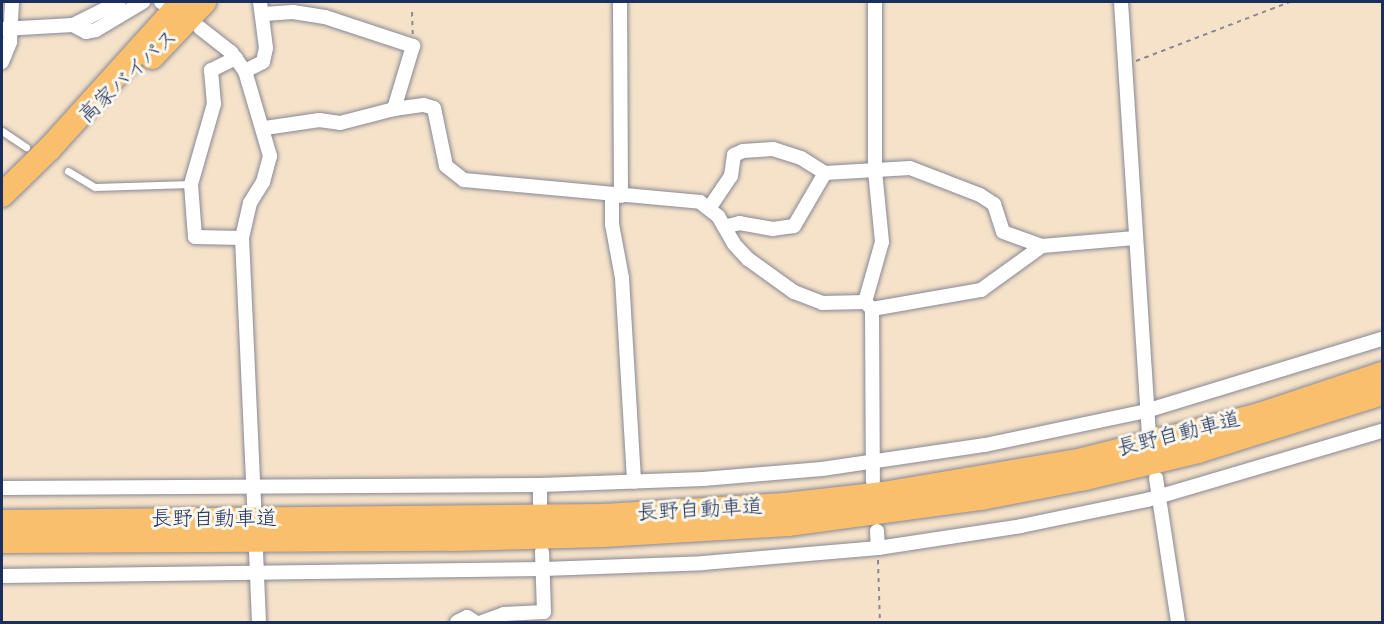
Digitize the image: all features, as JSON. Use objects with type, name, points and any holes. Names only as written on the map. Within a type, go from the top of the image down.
[{"type":"highway","name":"高家バイパス","points":[[2,195],[38,148],[169,2]]},
{"type":"highway","name":"高家バイパス","points":[[38,148],[153,56],[204,2]]},
{"type":"highway","name":"長野自動車道","points":[[2,522],[592,516],[785,505],[883,494],[1083,460],[1259,415],[1383,374]]},
{"type":"highway","name":"長野自動車道","points":[[2,541],[453,539],[615,535],[788,524],[981,498],[1085,478],[1263,432],[1383,393]]},
{"type":"street","points":[[2,62],[12,2]]},
{"type":"street","points":[[7,29],[73,25],[118,2]]},
{"type":"street","points":[[73,25],[86,32],[96,30],[143,2]]},
{"type":"street","points":[[620,2],[617,195],[612,224],[622,278],[634,483]]},
{"type":"street","points":[[873,482],[868,305],[882,242],[875,170],[875,2]]},
{"type":"street","points":[[1121,2],[1149,430]]},
{"type":"street","points":[[245,71],[263,62],[262,8],[325,17],[413,46],[394,109]]},
{"type":"street","points":[[200,28],[236,58],[245,71],[265,129],[270,156],[263,182],[250,203],[242,238],[254,507]]},
{"type":"street","points":[[236,58],[211,70],[213,104],[191,184],[195,237],[242,238]]},
{"type":"street","points":[[265,129],[320,120],[340,123],[394,109],[434,108],[446,166],[464,180],[617,195],[689,199],[710,207],[748,259],[794,292],[822,303],[868,305],[981,290],[1042,246]]},
{"type":"street","points":[[710,207],[730,176],[734,155],[743,150],[773,149],[801,158],[825,173],[910,168],[980,195],[994,204],[1004,232],[1042,246],[1135,238]]},
{"type":"street","points":[[724,227],[740,224],[773,229],[794,226],[825,173]]},
{"type":"street","points":[[2,489],[634,483],[871,463],[985,445],[1146,411],[1383,339]]},
{"type":"street","points":[[2,576],[543,569],[703,563],[878,548],[1021,526],[1159,497],[1383,431]]},
{"type":"street","points":[[1156,478],[1178,622]]},
{"type":"street","points":[[540,485],[540,504]]},
{"type":"street","points":[[877,531],[878,548]]},
{"type":"street","points":[[256,551],[259,622]]},
{"type":"street","points":[[482,622],[504,614],[544,612],[542,552]]},
{"type":"street","points":[[457,622],[467,617],[475,622]]},
{"type":"lane","points":[[2,131],[38,148]]},
{"type":"lane","points":[[68,171],[95,187],[191,184]]},
{"type":"path","points":[[1124,63],[1290,2]]},
{"type":"path","points":[[412,12],[413,46]]},
{"type":"path","points":[[878,548],[880,622]]}]
